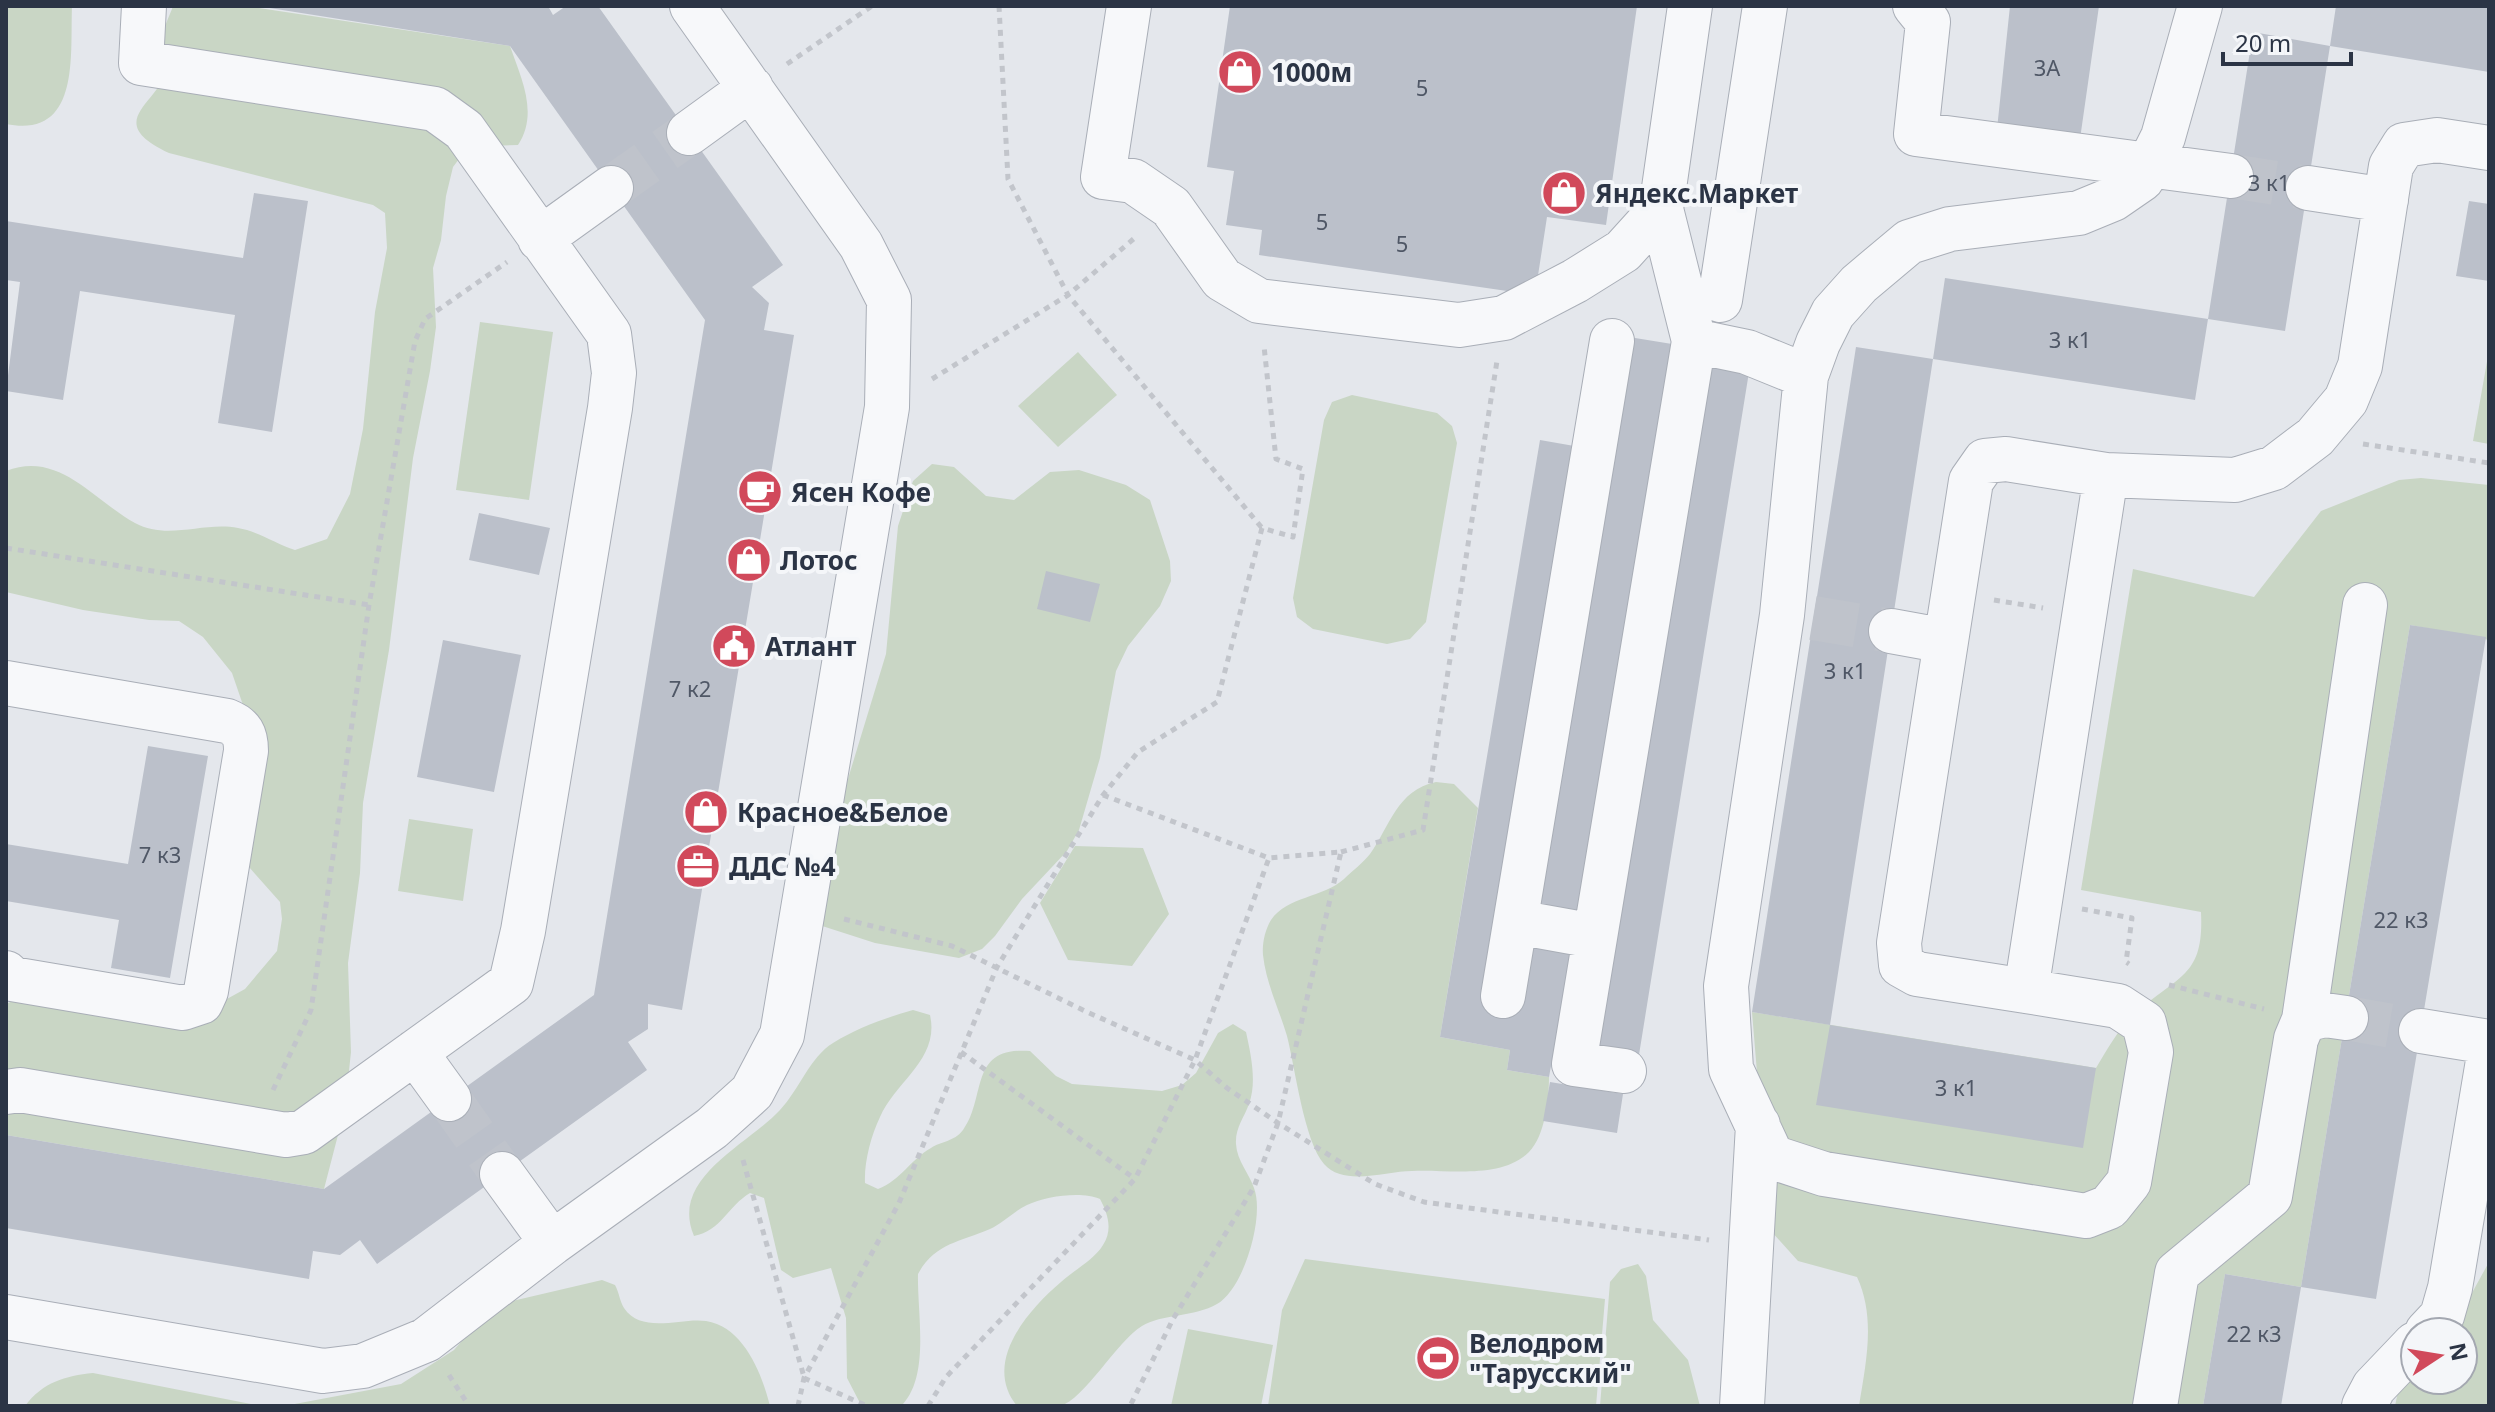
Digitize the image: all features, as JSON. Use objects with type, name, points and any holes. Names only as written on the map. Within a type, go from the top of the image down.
[{"type":"lane","points":[[6,1092],[20,1090],[286,1135],[304,1132],[511,983],[523,931],[610,408],[614,373],[609,334],[464,130],[435,109],[141,63],[144,6]]},
{"type":"lane","points":[[6,1317],[323,1371],[363,1366],[426,1340],[730,1112],[752,1092],[782,1035],[887,407],[889,300],[861,245],[692,6]]},
{"type":"lane","points":[[1129,6],[1103,177],[1133,181],[1171,207],[1222,279],[1259,301],[1459,325],[1504,318],[1575,281],[1623,251],[1661,209]]},
{"type":"lane","points":[[1624,1071],[1574,1064],[1694,341],[1661,209],[1690,6]]},
{"type":"lane","points":[[1720,300],[1765,6]]},
{"type":"lane","points":[[1915,6],[1928,22],[1916,134],[2231,176]]},
{"type":"lane","points":[[2200,6],[2163,137],[2142,179],[2079,213],[1950,229],[1909,242],[1859,284],[1833,313],[1806,376],[1798,616],[1726,986],[1731,1069],[1758,1120],[1772,1157],[1824,1174],[2086,1216],[2109,1207],[2129,1182],[2151,1052],[2144,1023],[2118,1006],[1917,974],[1901,965],[1899,943],[1971,481],[1985,461],[2006,459],[2106,475],[2235,480],[2274,468],[2315,437],[2346,400],[2360,366],[2391,166],[2404,145],[2437,140],[2489,148]]},
{"type":"lane","points":[[689,133],[751,88]]},
{"type":"lane","points":[[540,239],[611,188]]},
{"type":"lane","points":[[2308,188],[2386,200]]},
{"type":"lane","points":[[1503,996],[1612,341]]},
{"type":"lane","points":[[1694,341],[1747,352],[1806,376]]},
{"type":"lane","points":[[2026,991],[2106,475]]},
{"type":"lane","points":[[2155,1406],[2177,1273],[2270,1196],[2296,1039],[2325,1019],[2365,605]]},
{"type":"lane","points":[[1891,631],[1946,641]]},
{"type":"lane","points":[[6,683],[227,721],[238,726],[246,737],[208,976],[201,1002],[183,1008],[8,979]]},
{"type":"lane","points":[[1516,922],[1594,936]]},
{"type":"lane","points":[[2421,1031],[2489,1042]]},
{"type":"lane","points":[[415,1052],[449,1099]]},
{"type":"lane","points":[[2442,1316],[2450,1288],[2489,1055]]},
{"type":"lane","points":[[1742,1406],[1758,1120]]},
{"type":"lane","points":[[502,1174],[552,1243]]},
{"type":"lane","points":[[2364,1406],[2374,1387],[2399,1361]]},
{"type":"path","points":[[751,88],[872,6]]},
{"type":"path","points":[[999,6],[1008,179],[1068,295],[1262,528],[1293,537],[1303,469],[1276,459],[1259,301]]},
{"type":"path","points":[[887,407],[1068,295],[1171,207]]},
{"type":"path","points":[[249,1128],[283,1074],[311,1010],[369,605],[415,341],[425,319],[540,239]]},
{"type":"path","points":[[1103,795],[1269,858],[1341,852],[1423,830],[1504,318]]},
{"type":"path","points":[[2315,437],[2489,463]]},
{"type":"path","points":[[798,1406],[804,1378],[899,1203],[997,967],[1103,795],[1138,752],[1217,702],[1262,528]]},
{"type":"path","points":[[6,548],[369,605]]},
{"type":"path","points":[[1130,1406],[1173,1319],[1254,1187],[1278,1123],[1341,852]]},
{"type":"path","points":[[928,1406],[957,1365],[1135,1179],[1195,1060],[1269,858]]},
{"type":"path","points":[[869,926],[952,946],[1087,1012],[1195,1060],[1227,1088],[1375,1184],[1424,1202],[1753,1246]]},
{"type":"path","points":[[2158,982],[2325,1019]]},
{"type":"path","points":[[961,1052],[1135,1179]]},
{"type":"path","points":[[730,1112],[804,1378]]},
{"type":"path","points":[[804,1378],[867,1406]]},
{"type":"green space","points":[[6,6],[72,6],[70,69],[66,89],[59,106],[48,119],[30,125],[6,124]]},
{"type":"green space","points":[[173,6],[245,6],[510,46],[528,108],[524,133],[518,145],[489,146],[462,155],[453,167],[446,196],[441,240],[433,268],[436,327],[430,371],[413,458],[389,650],[363,803],[360,873],[348,963],[351,1052],[345,1108],[324,1189],[6,1135],[6,1004],[36,990],[216,1005],[245,989],[277,951],[282,919],[280,902],[249,867],[244,851],[243,705],[232,673],[203,637],[179,621],[149,620],[83,610],[6,592],[6,471],[25,466],[59,472],[135,523],[148,528],[173,531],[238,528],[295,550],[327,539],[350,494],[363,429],[375,312],[387,248],[385,213],[373,205],[169,153],[149,141],[139,131],[137,121],[140,111],[163,79],[167,66],[163,35]]},
{"type":"green space","points":[[480,322],[553,332],[529,500],[456,490]]},
{"type":"green space","points":[[2489,350],[2489,444],[2473,441]]},
{"type":"green space","points":[[1078,352],[1117,395],[1058,447],[1018,406]]},
{"type":"green space","points":[[1352,395],[1437,413],[1452,426],[1457,443],[1426,622],[1410,639],[1387,644],[1313,629],[1297,617],[1293,598],[1324,420],[1332,402]]},
{"type":"green space","points":[[932,464],[954,467],[986,496],[1014,500],[1050,472],[1079,470],[1126,485],[1150,500],[1170,561],[1171,581],[1160,606],[1128,646],[1116,671],[1100,758],[1079,830],[1067,851],[1022,899],[995,936],[982,949],[959,958],[875,943],[816,924],[847,782],[886,654],[898,526],[913,481]]},
{"type":"green space","points":[[2421,478],[2489,485],[2489,640],[2410,625],[2301,1287],[2225,1274],[2203,1406],[1859,1406],[1868,1324],[1857,1277],[1798,1261],[1770,1230],[1752,1012],[2096,1068],[2127,1022],[2187,971],[2199,948],[2201,933],[2201,912],[2081,890],[2133,569],[2254,597],[2321,511],[2399,480]]},
{"type":"green space","points":[[1436,782],[1454,784],[1478,808],[1440,1037],[1510,1050],[1507,1070],[1549,1077],[1545,1117],[1539,1137],[1529,1152],[1504,1166],[1473,1171],[1343,1175],[1324,1164],[1311,1139],[1287,1036],[1267,976],[1264,937],[1278,912],[1335,885],[1361,864],[1403,801],[1423,786]]},
{"type":"green space","points":[[409,819],[473,829],[463,901],[398,891]]},
{"type":"green space","points":[[1075,846],[1143,848],[1169,914],[1132,966],[1068,960],[1040,903]]},
{"type":"green space","points":[[913,1010],[930,1015],[929,1044],[915,1069],[887,1104],[874,1132],[865,1183],[878,1189],[924,1153],[956,1137],[963,1130],[982,1076],[997,1057],[1010,1052],[1030,1051],[1056,1076],[1072,1084],[1162,1091],[1182,1085],[1196,1073],[1218,1033],[1233,1024],[1246,1032],[1253,1087],[1236,1144],[1254,1188],[1257,1216],[1250,1251],[1227,1296],[1208,1308],[1142,1326],[1132,1333],[1079,1393],[1060,1406],[1017,1406],[1007,1390],[1004,1373],[1013,1339],[1048,1294],[1099,1250],[1109,1228],[1100,1199],[1074,1195],[1035,1202],[990,1229],[940,1250],[925,1264],[918,1274],[919,1360],[911,1391],[903,1404],[861,1405],[847,1378],[846,1318],[831,1268],[793,1278],[781,1270],[764,1198],[750,1193],[718,1224],[694,1236],[689,1215],[692,1197],[702,1180],[716,1164],[780,1110],[825,1049],[861,1028]]},
{"type":"green space","name":"Велодром \"Тарусский\"","points":[[1305,1259],[1605,1299],[1596,1406],[1268,1406],[1282,1310]]},
{"type":"green space","points":[[2489,1262],[2489,1406],[2395,1406],[2399,1387],[2399,1396],[2479,1396],[2479,1316],[2457,1316]]},
{"type":"green space","points":[[1638,1264],[1646,1276],[1653,1320],[1688,1360],[1700,1406],[1600,1406],[1610,1282],[1621,1269]]},
{"type":"green space","points":[[602,1280],[615,1285],[624,1308],[641,1321],[706,1321],[731,1332],[756,1367],[770,1406],[284,1406],[401,1384],[454,1350],[477,1323],[508,1302]]},
{"type":"green space","points":[[1188,1329],[1273,1345],[1261,1406],[1171,1406]]},
{"type":"green space","points":[[93,1373],[261,1406],[25,1406],[39,1391],[55,1382]]},
{"type":"building","points":[[257,6],[548,6],[553,15],[566,6],[598,6],[783,265],[752,287],[769,303],[764,330],[794,335],[682,1010],[648,1004],[648,1029],[628,1042],[647,1070],[377,1264],[360,1240],[340,1255],[313,1251],[309,1279],[6,1228],[6,1135],[324,1189],[594,995],[705,320],[510,46]]},
{"type":"building","points":[[1230,6],[1637,6],[1606,225],[1547,217],[1535,295],[1259,255],[1262,230],[1226,225],[1234,171],[1207,167]]},
{"type":"building","points":[[2010,6],[2099,6],[2080,139],[1997,129]]},
{"type":"building","points":[[2336,6],[2489,6],[2489,72],[2330,46]]},
{"type":"building","points":[[2253,32],[2330,46],[2285,331],[2208,319]]},
{"type":"building","points":[[254,193],[308,201],[272,432],[218,423],[235,315],[80,291],[63,400],[6,391],[20,282],[6,280],[6,221],[243,258]]},
{"type":"building","points":[[2469,201],[2489,204],[2489,281],[2456,276]]},
{"type":"building","points":[[1945,278],[2208,319],[2195,400],[1933,359]]},
{"type":"building","points":[[1629,337],[1672,344],[1576,923],[1533,916]]},
{"type":"building","points":[[1856,347],[1933,359],[1830,1025],[1752,1012]]},
{"type":"building","points":[[1708,365],[1749,372],[1638,1061],[1597,1054]]},
{"type":"building","points":[[1540,440],[1580,447],[1530,939],[1573,946],[1549,1077],[1507,1070],[1510,1050],[1440,1037]]},
{"type":"building","points":[[479,513],[550,528],[539,575],[469,560]]},
{"type":"building","points":[[1046,571],[1100,584],[1090,622],[1037,609]]},
{"type":"building","points":[[2410,625],[2486,637],[2376,1299],[2301,1287]]},
{"type":"building","points":[[443,640],[521,655],[494,792],[417,777]]},
{"type":"building","points":[[148,746],[208,756],[170,978],[111,968],[119,920],[6,901],[6,844],[128,864]]},
{"type":"building","points":[[1830,1025],[2096,1068],[2083,1148],[1816,1105]]},
{"type":"building","points":[[1550,1082],[1623,1094],[1617,1133],[1543,1121]]},
{"type":"building","points":[[2225,1274],[2301,1287],[2281,1406],[2203,1406]]},
{"type":"tunnel","points":[[611,188],[689,133]]},
{"type":"tunnel","points":[[2231,176],[2308,188]]},
{"type":"tunnel","points":[[1813,618],[1891,631]]},
{"type":"tunnel","points":[[2346,1018],[2421,1031]]},
{"type":"tunnel","points":[[449,1099],[502,1174]]},
{"type":"place","name":"1000м","points":[[1240,72]]},
{"type":"place","name":"Яндекс.Маркет","points":[[1564,193]]},
{"type":"place","name":"Ясен Кофе","points":[[760,492]]},
{"type":"place","name":"Лотос","points":[[749,560]]},
{"type":"place","name":"Атлант","points":[[734,646]]},
{"type":"place","name":"Красное&Белое","points":[[706,812]]},
{"type":"place","name":"ДДС №4","points":[[698,866]]},
{"type":"place","name":"Велодром \"Тарусский\"","points":[[1438,1358]]}]
